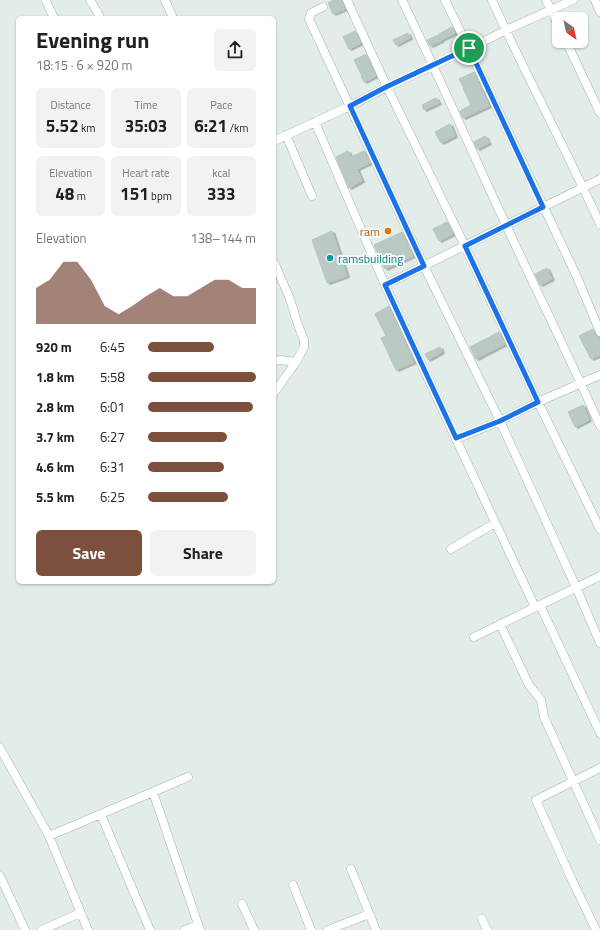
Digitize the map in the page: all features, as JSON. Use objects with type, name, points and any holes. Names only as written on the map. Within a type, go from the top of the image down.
[{"type":"street","points":[[48,0],[53,16]]},
{"type":"street","points":[[90,0],[99,15]]},
{"type":"street","points":[[165,0],[172,16]]},
{"type":"street","points":[[348,0],[386,87],[465,246],[538,402],[600,529]]},
{"type":"street","points":[[402,0],[506,225],[581,382],[600,426]]},
{"type":"street","points":[[445,0],[577,277],[600,332]]},
{"type":"street","points":[[492,0],[584,187],[600,224]]},
{"type":"street","points":[[546,0],[551,10]]},
{"type":"street","points":[[276,140],[350,106],[386,87],[506,30],[573,0]]},
{"type":"street","points":[[595,0],[600,12]]},
{"type":"street","points":[[323,7],[311,13],[309,19],[424,266],[500,421],[600,643]]},
{"type":"street","points":[[569,48],[600,112]]},
{"type":"street","points":[[314,122],[385,285],[495,523],[538,606],[600,733]]},
{"type":"street","points":[[286,135],[312,196]]},
{"type":"street","points":[[385,285],[600,179]]},
{"type":"street","points":[[276,267],[290,299],[304,340],[304,347],[296,362],[276,389]]},
{"type":"street","points":[[276,361],[296,362]]},
{"type":"street","points":[[456,438],[500,421],[581,382],[600,375]]},
{"type":"street","points":[[451,549],[495,523]]},
{"type":"street","points":[[474,637],[600,576]]},
{"type":"street","points":[[500,624],[529,685],[541,700],[544,717],[600,840]]},
{"type":"street","points":[[0,748],[49,836],[88,930]]},
{"type":"street","points":[[596,930],[536,800],[600,768]]},
{"type":"street","points":[[49,836],[188,777]]},
{"type":"street","points":[[153,792],[199,928],[185,930]]},
{"type":"street","points":[[101,815],[150,930]]},
{"type":"street","points":[[351,869],[376,930]]},
{"type":"street","points":[[0,876],[25,930]]},
{"type":"street","points":[[293,886],[311,930]]},
{"type":"street","points":[[242,904],[254,930]]},
{"type":"street","points":[[42,930],[80,913]]},
{"type":"street","points":[[328,930],[369,914]]},
{"type":"street","points":[[482,918],[487,930]]},
{"type":"building","points":[[333,0],[342,0],[345,9],[333,14],[328,3]]},
{"type":"building","points":[[452,27],[455,33],[441,40],[439,34]]},
{"type":"building","points":[[355,31],[361,43],[349,49],[343,37]]},
{"type":"building","points":[[408,33],[410,38],[396,45],[393,40]]},
{"type":"building","points":[[438,35],[441,41],[430,46],[427,40]]},
{"type":"building","points":[[366,54],[376,76],[364,82],[354,60]]},
{"type":"building","points":[[474,72],[489,106],[463,118],[460,111],[471,105],[459,79]]},
{"type":"building","points":[[436,98],[439,103],[424,110],[422,105]]},
{"type":"building","points":[[450,124],[455,136],[441,143],[435,132]]},
{"type":"building","points":[[485,136],[489,143],[477,149],[474,142]]},
{"type":"building","points":[[348,151],[351,157],[364,151],[370,163],[357,169],[362,181],[349,188],[336,157]]},
{"type":"building","points":[[447,222],[453,234],[439,241],[433,229]]},
{"type":"building","name":"ramsbuilding","points":[[332,231],[347,276],[327,283],[312,240]]},
{"type":"building","points":[[402,232],[413,256],[385,269],[374,245]]},
{"type":"building","points":[[547,268],[552,279],[540,285],[535,274]]},
{"type":"building","points":[[389,306],[414,362],[396,370],[381,338],[386,336],[375,314]]},
{"type":"building","points":[[593,329],[600,342],[600,355],[591,359],[579,336]]},
{"type":"building","points":[[499,332],[505,344],[476,359],[470,347]]},
{"type":"building","points":[[440,347],[442,352],[428,360],[425,354]]},
{"type":"building","points":[[583,405],[589,420],[575,427],[568,412]]},
{"type":"place","name":"ram","points":[[388,231]]},
{"type":"place","name":"ramsbuilding","points":[[330,258]]},
{"type":"route","points":[[469,48],[543,207],[465,246],[538,402],[500,421],[456,438],[385,285],[424,266],[350,106],[386,87],[469,48]]}]
